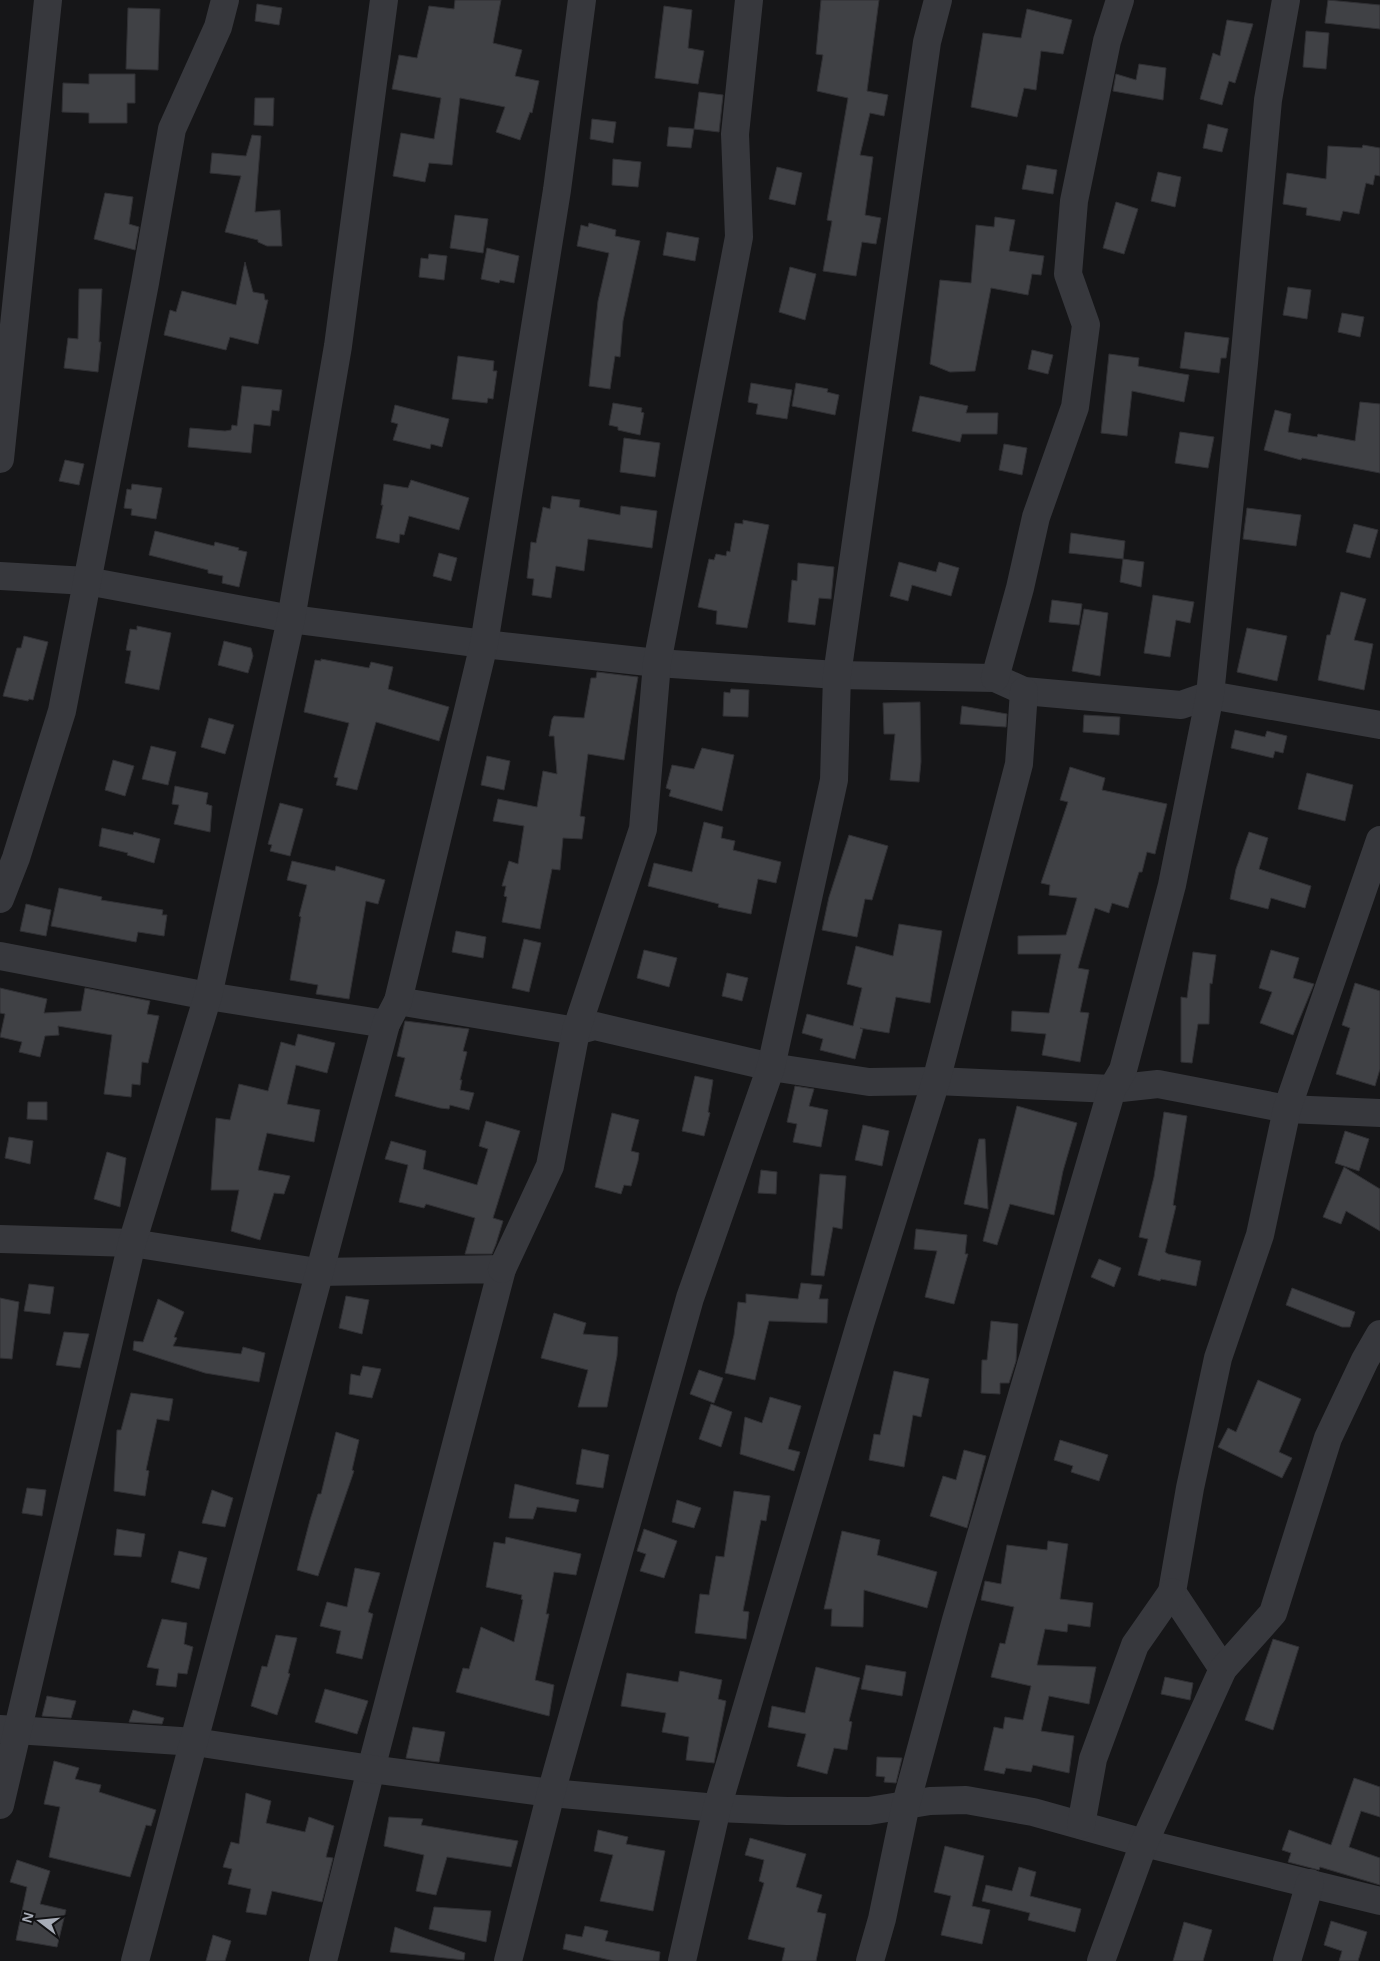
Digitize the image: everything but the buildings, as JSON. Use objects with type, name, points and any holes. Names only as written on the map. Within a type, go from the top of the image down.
[{"type":"street","points":[[0,459],[48,0]]},
{"type":"street","points":[[0,899],[16,858],[62,711],[172,129],[218,27],[225,0]]},
{"type":"street","points":[[0,1805],[9,1728],[132,1243],[208,996],[291,619],[338,346],[384,0]]},
{"type":"street","points":[[135,1961],[195,1742],[317,1272],[386,1024],[398,1001],[484,644],[556,200],[582,0]]},
{"type":"street","points":[[323,1961],[371,1769],[502,1269],[550,1166],[576,1031],[643,829],[657,662],[739,238],[735,134],[749,0]]},
{"type":"street","points":[[508,1961],[551,1793],[690,1298],[771,1067],[834,780],[837,675],[926,52],[938,0]]},
{"type":"street","points":[[995,678],[1020,588],[1036,517],[1075,406],[1086,325],[1068,274],[1074,201],[1107,41],[1120,0]]},
{"type":"street","points":[[870,1961],[882,1919],[906,1804],[956,1620],[1112,1089],[1123,1070],[1172,884],[1210,695],[1244,363],[1268,100],[1286,0]]},
{"type":"street","points":[[0,576],[87,581],[291,619],[484,644],[657,662],[837,675],[995,678],[1024,691],[1180,705],[1210,695],[1380,725]]},
{"type":"street","points":[[682,1961],[717,1808],[861,1321],[936,1081],[1019,764],[1024,691]]},
{"type":"street","points":[[1081,1825],[1093,1759],[1135,1645],[1172,1592],[1190,1488],[1218,1358],[1260,1235],[1287,1109],[1380,840]]},
{"type":"street","points":[[0,956],[208,996],[386,1024]]},
{"type":"street","points":[[398,1001],[576,1031],[595,1026],[771,1067],[870,1082],[936,1081],[1112,1089],[1158,1084],[1287,1109],[1380,1113]]},
{"type":"street","points":[[0,1239],[132,1243],[317,1272],[502,1269]]},
{"type":"street","points":[[1101,1961],[1144,1843],[1223,1669],[1273,1613],[1328,1438],[1365,1360],[1380,1334]]},
{"type":"street","points":[[1172,1592],[1223,1669]]},
{"type":"street","points":[[9,1728],[195,1742],[371,1769],[551,1793],[717,1808],[787,1811],[869,1811],[930,1801],[966,1800],[1033,1812],[1144,1843],[1380,1901]]},
{"type":"street","points":[[1288,1961],[1310,1883]]}]
